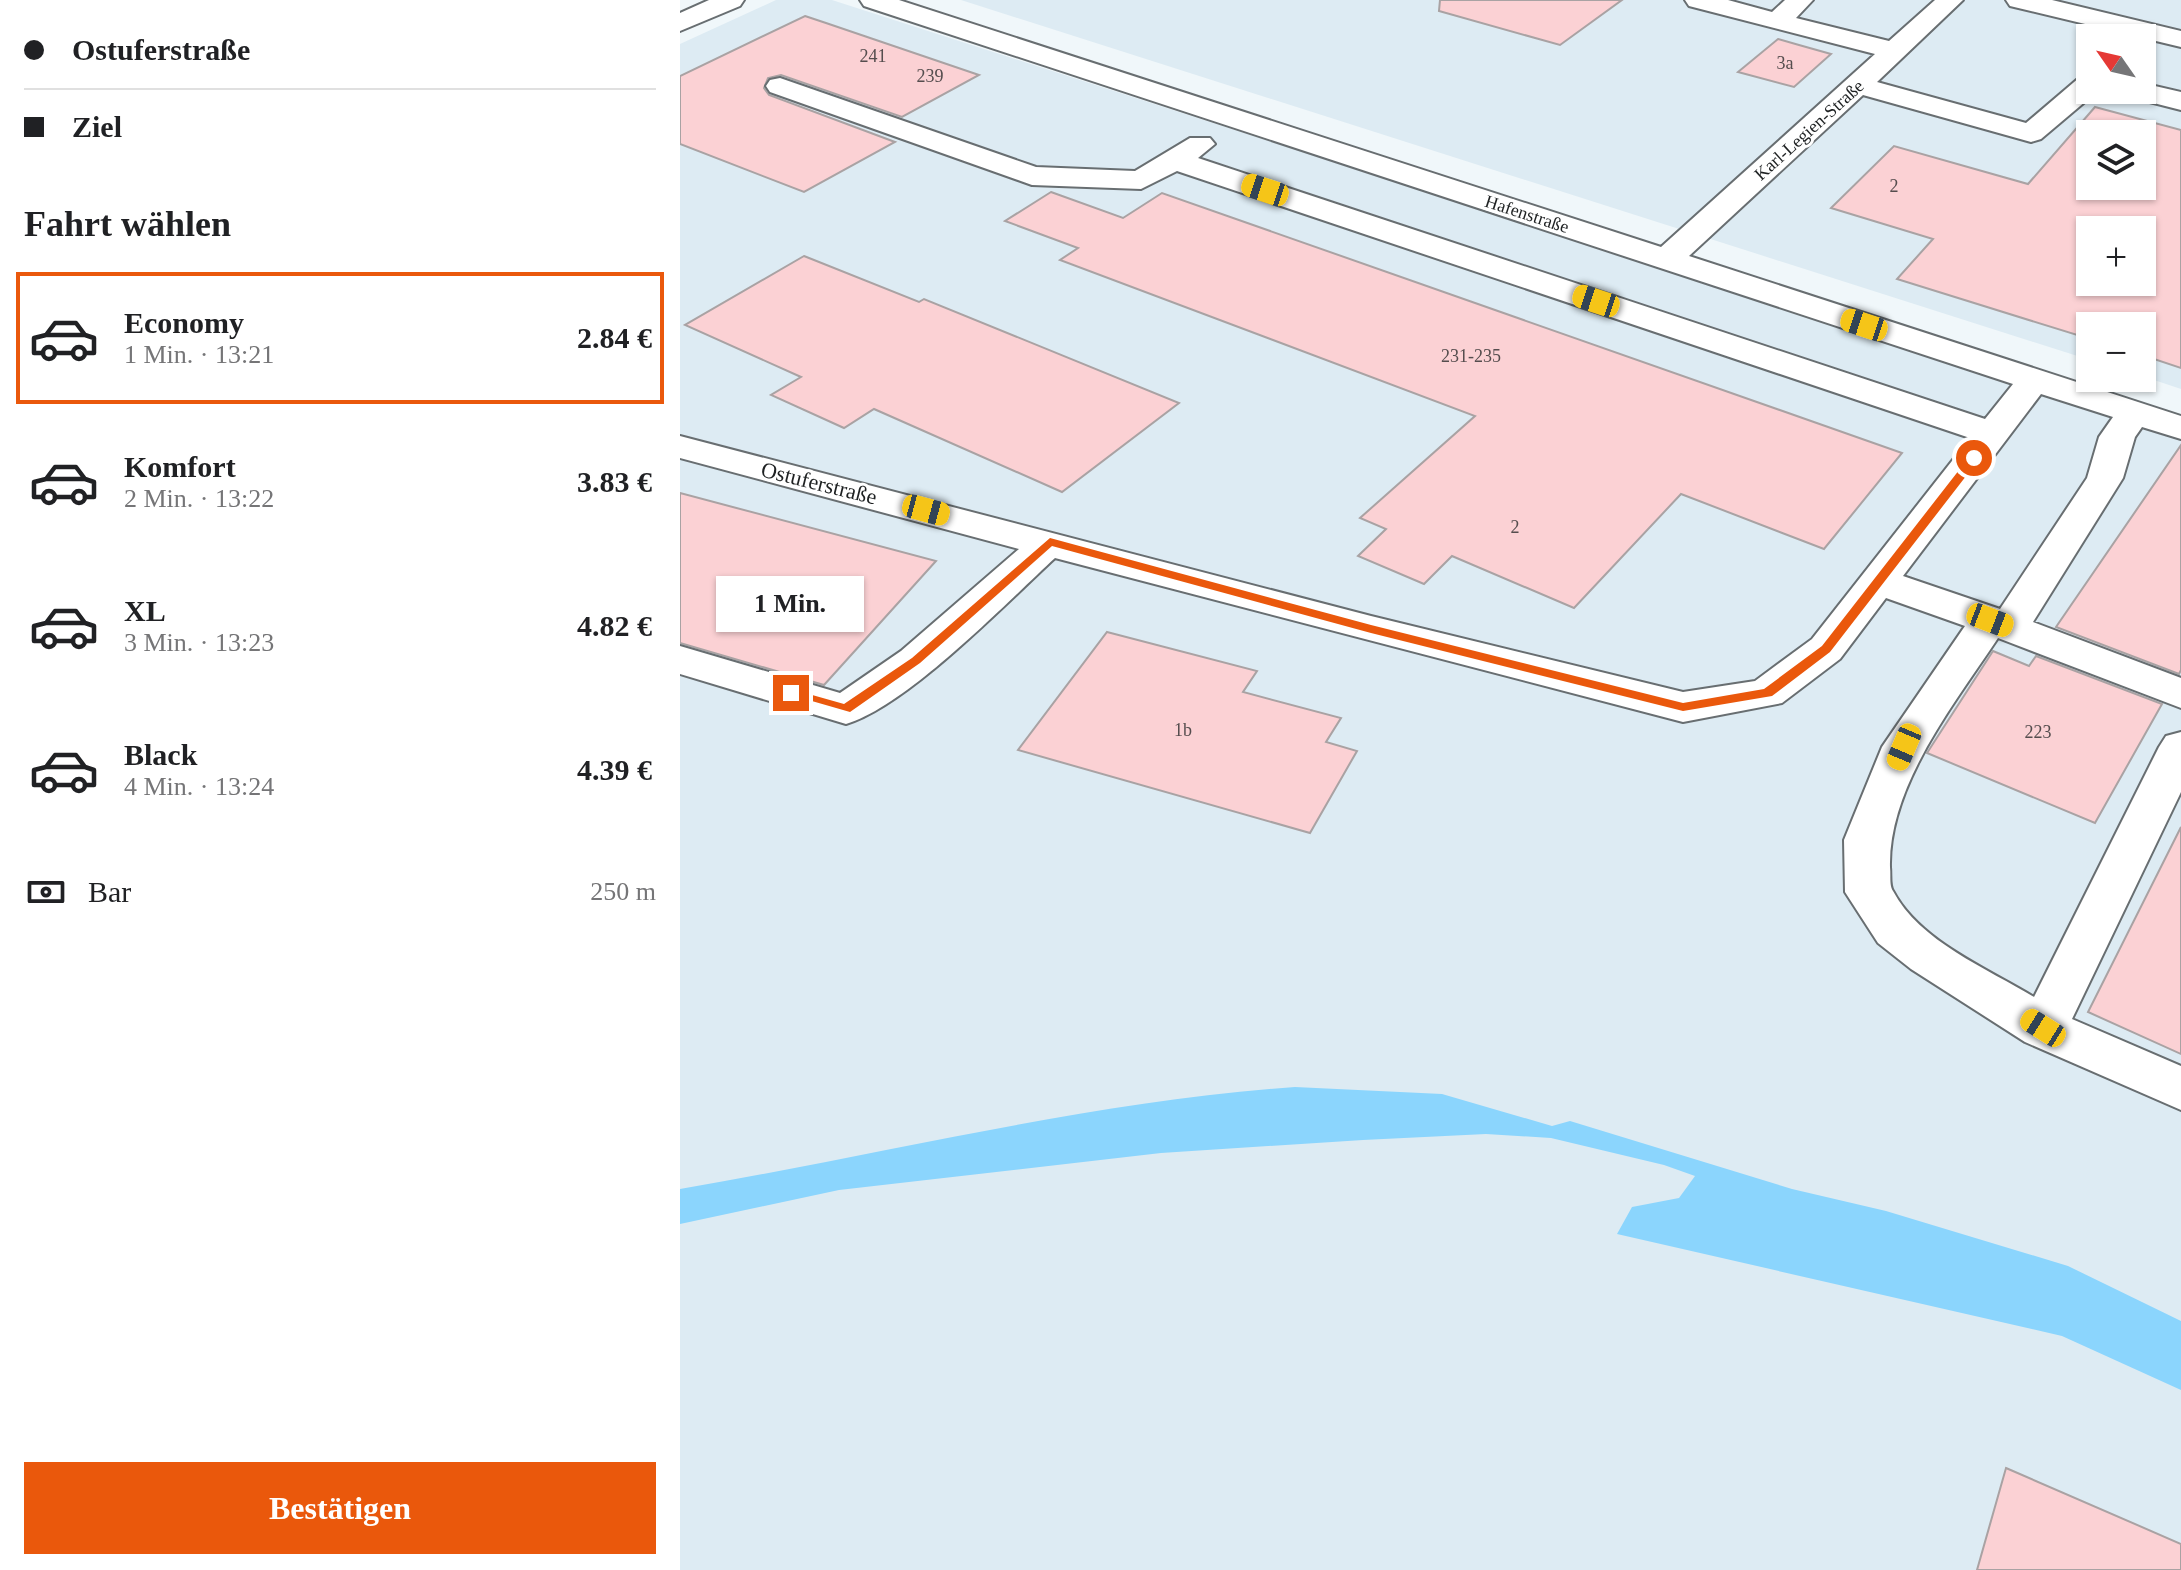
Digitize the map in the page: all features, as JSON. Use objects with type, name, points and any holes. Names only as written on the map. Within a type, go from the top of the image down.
[{"type":"street","points":[[680,23],[731,0]]},
{"type":"street","name":"Hafenstraße","points":[[873,0],[2181,428]]},
{"type":"street","points":[[1698,0],[1896,51]]},
{"type":"street","points":[[1777,21],[1800,0]]},
{"type":"street","name":"Karl-Legien-Straße","points":[[1666,260],[1950,0]]},
{"type":"street","points":[[2019,0],[2181,39]]},
{"type":"street","points":[[1858,85],[2031,133],[2076,95]]},
{"type":"street","points":[[780,86],[1032,176],[1141,180],[1239,120]]},
{"type":"street","points":[[2156,95],[2181,101]]},
{"type":"street","points":[[1175,160],[1993,434]]},
{"type":"street","name":"Ostuferstraße","points":[[680,447],[1050,542],[1355,625],[1683,707],[1767,693],[1826,649],[2034,380]]},
{"type":"street","points":[[2134,412],[2117,437],[2105,478],[1999,624],[1904,747],[1867,840],[1868,892],[1895,930],[1906,939],[2043,1028],[2181,1089]]},
{"type":"street","points":[[680,660],[846,709],[916,661],[1050,542]]},
{"type":"street","points":[[1879,582],[2181,694]]},
{"type":"street","points":[[2043,1028],[2181,747]]},
{"type":"shaded area","points":[[776,0],[832,0],[2181,435],[2181,1570],[680,1570],[680,44]]},
{"type":"shaded area","points":[[961,0],[2181,0],[2181,389],[2156,381],[2156,312],[2076,312],[2076,356]]},
{"type":"shaded area","points":[[1295,1087],[1442,1094],[1552,1126],[1570,1121],[1792,1189],[1886,1211],[2068,1266],[2181,1321],[2181,1390],[2062,1336],[1617,1234],[1632,1207],[1679,1198],[1695,1176],[1664,1165],[1551,1138],[1486,1134],[1161,1153],[839,1190],[680,1224],[680,1189],[986,1130],[1140,1104]]},
{"type":"building","points":[[1440,0],[1622,0],[1560,45],[1439,11]]},
{"type":"building","points":[[805,16],[979,75],[902,117],[781,75],[768,78],[764,88],[769,95],[895,142],[804,192],[680,144],[680,76]]},
{"type":"building","points":[[1778,39],[1831,54],[1794,87],[1738,72]]},
{"type":"building","points":[[2095,107],[2144,120],[2084,120]]},
{"type":"building","points":[[2156,123],[2181,130],[2181,368],[2156,360],[2156,312],[2076,312],[2076,335],[1897,279],[1933,239],[1831,208],[1894,146],[2028,184],[2076,129],[2076,200],[2156,200]]},
{"type":"building","points":[[1051,192],[1123,218],[1162,193],[1902,453],[1824,549],[1681,494],[1574,608],[1452,556],[1424,584],[1358,556],[1386,529],[1360,518],[1475,416],[1060,260],[1078,248],[1005,221]]},
{"type":"building","points":[[804,256],[919,302],[924,299],[1179,403],[1062,492],[874,409],[844,428],[771,395],[801,377],[685,325]]},
{"type":"building","points":[[2181,445],[2181,670],[2179,674],[2056,627]]},
{"type":"building","points":[[680,493],[936,561],[824,685],[680,643]]},
{"type":"building","points":[[1107,632],[1257,671],[1243,692],[1341,718],[1326,742],[1357,751],[1310,833],[1018,750]]},
{"type":"building","points":[[1993,651],[2029,666],[2036,656],[2162,704],[2095,823],[1927,753]]},
{"type":"building","points":[[2181,827],[2181,1054],[2088,1012]]},
{"type":"building","points":[[2006,1468],[2181,1544],[2181,1570],[1977,1570]]},
{"type":"route","points":[[791,693],[846,709],[916,661],[1050,542],[1371,629],[1683,707],[1767,693],[1826,649],[1974,458]]}]
